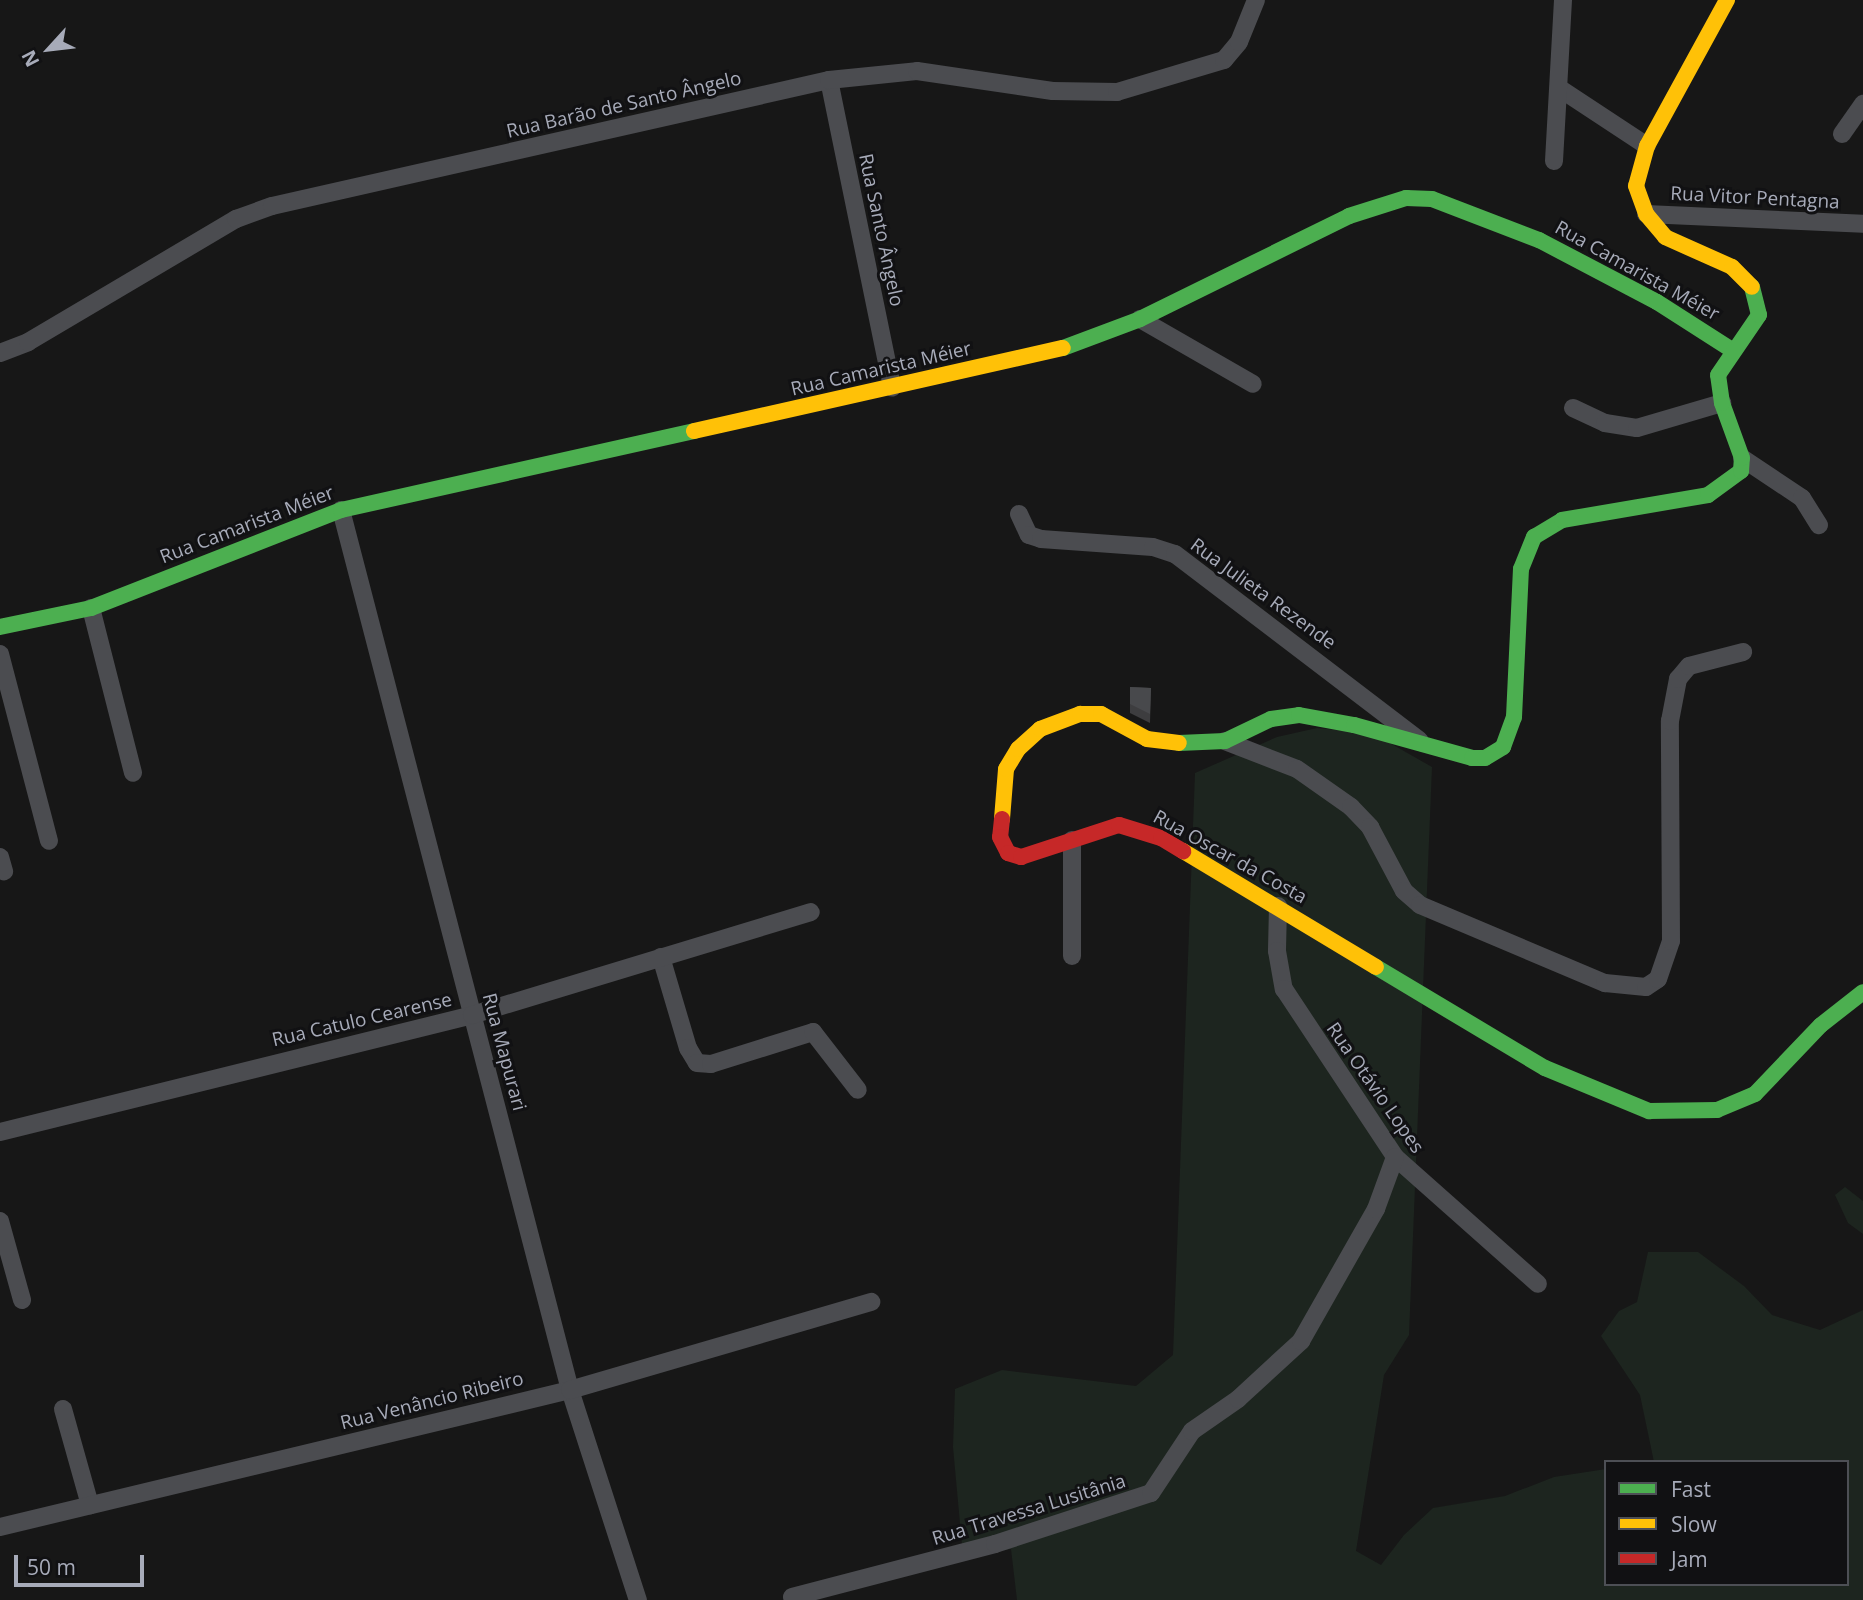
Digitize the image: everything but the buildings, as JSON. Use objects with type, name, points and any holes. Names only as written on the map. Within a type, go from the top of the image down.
[{"type":"street","name":"Rua Barão de Santo Ângelo","points":[[0,353],[28,342],[251,212],[829,80],[917,71],[1053,91],[1117,92],[1224,60],[1239,42],[1256,0]]},
{"type":"street","points":[[1553,161],[1563,0]]},
{"type":"street","points":[[1727,0],[1647,146],[1636,186],[1646,214],[1665,237],[1732,267],[1756,291],[1759,315],[1732,349],[1718,375],[1722,403],[1742,458],[1802,498],[1819,525]]},
{"type":"street","name":"Rua Santo Ângelo","points":[[829,80],[892,388]]},
{"type":"street","points":[[1559,88],[1647,146]]},
{"type":"street","points":[[1842,134],[1863,104]]},
{"type":"street","name":"Rua Camarista Méier","points":[[0,627],[91,608],[341,510],[1061,349],[1140,319],[1349,216],[1406,198],[1432,200],[1539,240],[1657,302],[1732,349]]},
{"type":"street","name":"Rua Vitor Pentagna","points":[[1646,214],[1863,224]]},
{"type":"street","points":[[1140,319],[1253,384]]},
{"type":"street","points":[[1573,408],[1605,423],[1637,428],[1722,403]]},
{"type":"street","name":"Rua Oscar da Costa","points":[[1742,458],[1733,481],[1708,495],[1562,520],[1534,537],[1521,569],[1510,735],[1503,747],[1485,758],[1427,747],[1344,722],[1298,715],[1271,719],[1225,741],[1183,744],[1147,740],[1092,713],[1040,729],[1018,748],[1006,769],[1000,837],[1008,853],[1021,857],[1119,825],[1138,829],[1278,906],[1545,1068],[1649,1111],[1717,1110],[1755,1094],[1821,1025],[1863,992]]},
{"type":"street","name":"Rua Mapurari","points":[[341,510],[570,1390],[638,1600]]},
{"type":"street","name":"Rua Julieta Rezende","points":[[1019,514],[1029,535],[1041,539],[1153,547],[1175,554],[1427,747]]},
{"type":"street","points":[[91,608],[133,773]]},
{"type":"street","points":[[1225,741],[1297,769],[1351,807],[1370,827],[1404,891],[1420,905],[1605,983],[1646,987],[1658,979],[1671,941],[1670,721],[1678,679],[1689,666],[1744,652]]},
{"type":"street","points":[[0,654],[49,841]]},
{"type":"street","points":[[1072,840],[1072,956]]},
{"type":"street","name":"Rua Otávio Lopes","points":[[1278,906],[1277,951],[1284,989],[1395,1157],[1538,1284]]},
{"type":"street","name":"Rua Catulo Cearense","points":[[0,1132],[472,1015],[811,912]]},
{"type":"street","points":[[661,957],[688,1048],[697,1063],[711,1064],[813,1032],[858,1090]]},
{"type":"street","name":"Rua Travessa Lusitânia","points":[[792,1597],[995,1544],[1151,1493],[1192,1431],[1238,1399],[1301,1341],[1376,1209],[1395,1157]]},
{"type":"street","points":[[0,1221],[22,1300]]},
{"type":"street","name":"Rua Venâncio Ribeiro","points":[[0,1527],[570,1390],[870,1301]]},
{"type":"street","points":[[63,1409],[90,1505]]},
{"type":"shaded area","points":[[1317,728],[1374,734],[1432,767],[1409,1335],[1384,1375],[1356,1551],[1381,1565],[1404,1535],[1433,1508],[1505,1496],[1554,1477],[1604,1469],[1604,1586],[1849,1586],[1849,1460],[1654,1460],[1640,1395],[1601,1336],[1619,1311],[1637,1302],[1648,1252],[1698,1252],[1744,1286],[1772,1315],[1820,1330],[1863,1310],[1863,1600],[1017,1600],[1011,1549],[963,1556],[953,1447],[955,1389],[1002,1370],[1136,1386],[1173,1355],[1195,773],[1277,737]]},
{"type":"shaded area","points":[[1845,1187],[1863,1201],[1863,1234],[1848,1223],[1835,1195]]},
{"type":"traffic: fast","points":[[1063,348],[1140,319],[1349,216],[1406,198],[1432,199],[1539,240],[1657,302],[1732,350]]},
{"type":"traffic: fast","points":[[1179,743],[1225,741],[1271,719],[1299,715],[1354,725],[1472,758],[1485,758],[1503,747],[1514,717],[1521,569],[1534,537],[1562,520],[1708,495],[1741,471],[1742,458],[1722,403],[1718,375],[1759,315],[1752,287]]},
{"type":"traffic: fast","points":[[0,627],[91,608],[341,510],[694,431]]},
{"type":"traffic: fast","points":[[1376,967],[1545,1068],[1649,1111],[1717,1110],[1755,1094],[1821,1025],[1863,992]]},
{"type":"traffic: slow","points":[[1727,0],[1647,146],[1636,186],[1646,214],[1665,237],[1732,267],[1752,287]]},
{"type":"traffic: slow","points":[[694,431],[1063,348]]},
{"type":"traffic: slow","points":[[1002,819],[1006,769],[1018,749],[1040,729],[1080,714],[1101,714],[1147,739],[1179,743]]},
{"type":"traffic: slow","points":[[1183,851],[1376,967]]},
{"type":"traffic: jam","points":[[1002,819],[1000,837],[1008,853],[1021,857],[1119,825],[1161,838],[1183,851]]}]
